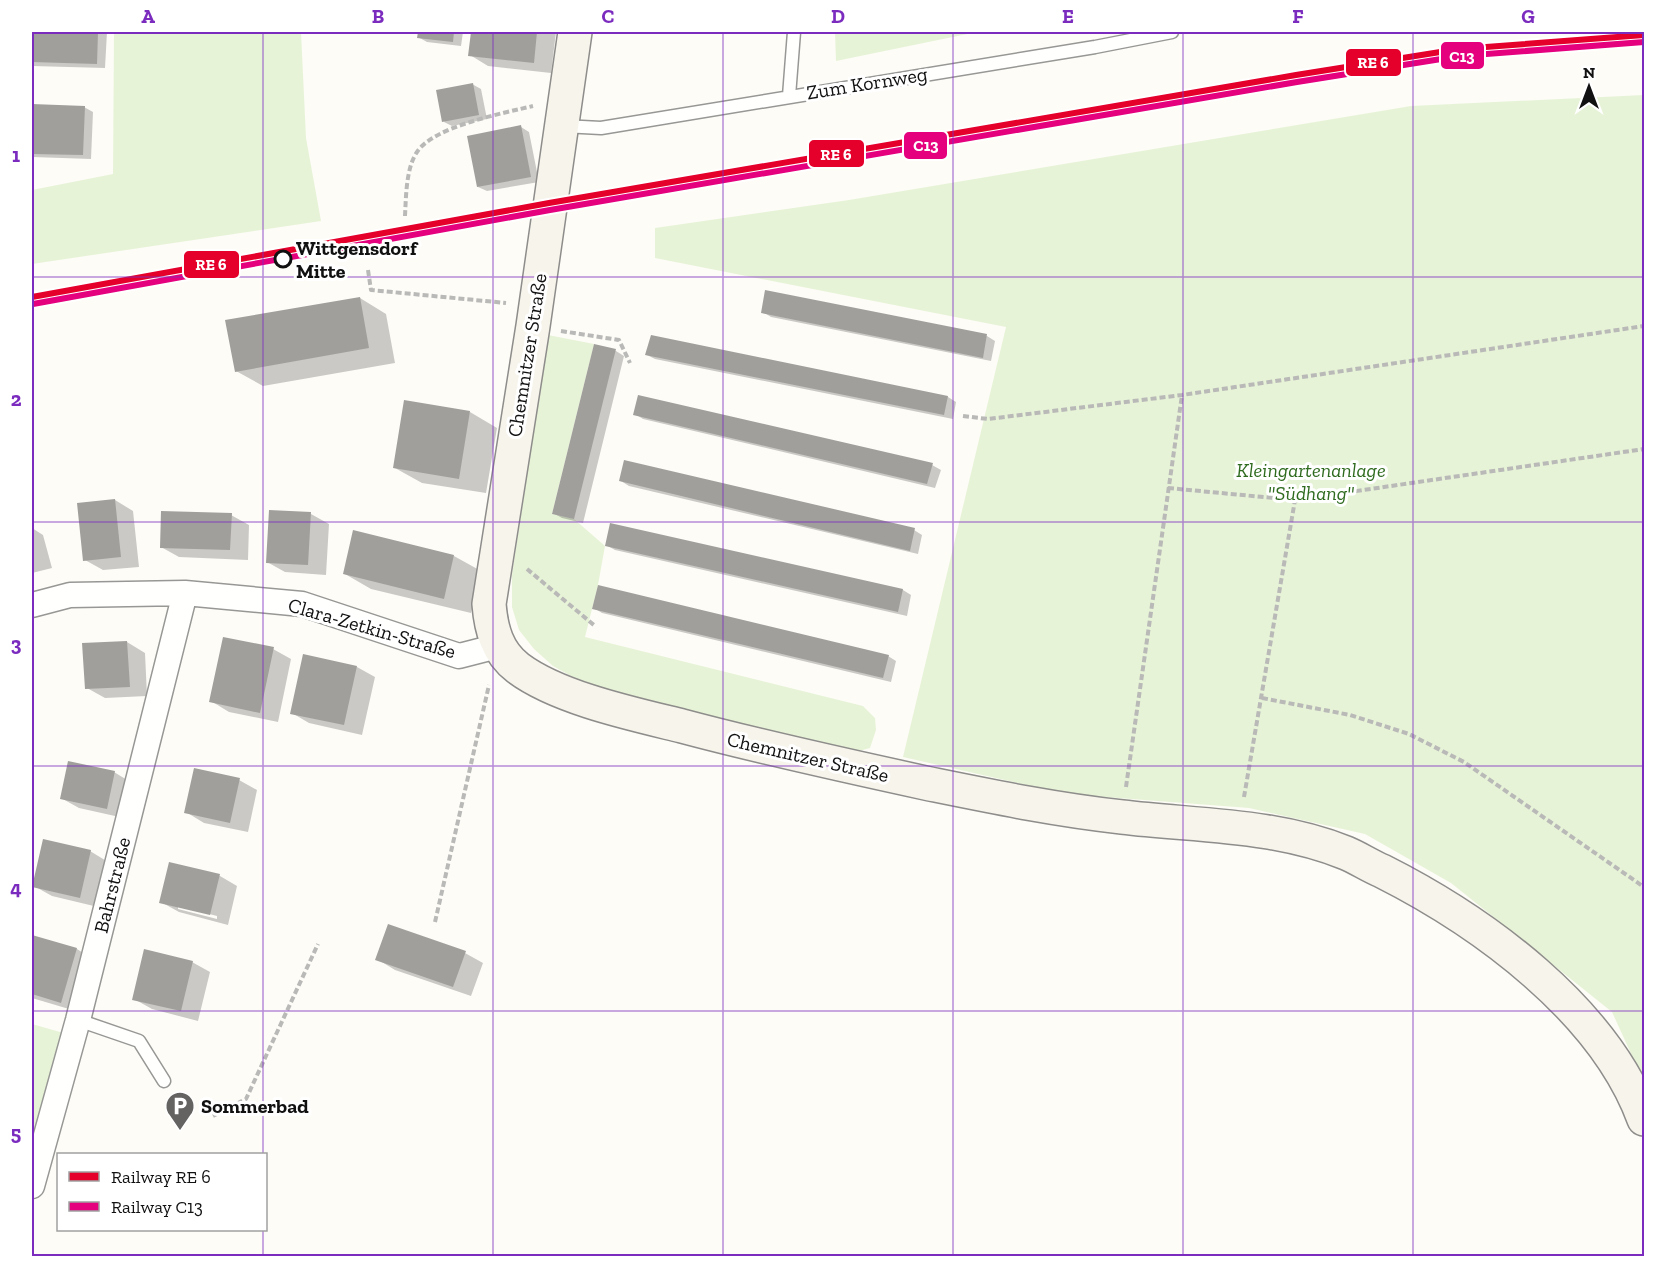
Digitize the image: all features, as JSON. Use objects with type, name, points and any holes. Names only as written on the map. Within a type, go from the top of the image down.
[{"type":"street","name":"Chemnitzer Straße","points":[[575,32],[489,604],[490,625],[498,646],[517,668],[554,688],[613,708],[734,740],[880,773],[1042,807],[1122,818],[1238,827],[1286,834],[1346,853],[1419,890],[1487,934],[1559,994],[1603,1043],[1638,1101],[1644,1119]]},
{"type":"street","name":"Clara-Zetkin-Straße","points":[[32,605],[69,595],[185,593],[302,604],[459,656],[498,646]]},
{"type":"street","name":"Bahrstraße","points":[[32,1180],[78,1020],[185,593]]},
{"type":"lane","points":[[789,96],[794,32]]},
{"type":"lane","name":"Zum Kornweg","points":[[564,112],[601,128],[1095,47],[1172,32]]},
{"type":"lane","points":[[78,1020],[139,1041],[164,1081]]},
{"type":"path","points":[[405,216],[406,183],[417,152],[432,138],[463,124],[564,112]]},
{"type":"path","points":[[368,270],[371,290],[534,316],[619,340],[630,363]]},
{"type":"path","points":[[963,416],[988,419],[1182,395],[1644,326]]},
{"type":"path","points":[[1122,818],[1182,395]]},
{"type":"path","points":[[1168,488],[1295,500],[1644,449]]},
{"type":"path","points":[[1238,827],[1295,500]]},
{"type":"path","points":[[496,557],[518,561],[596,626]]},
{"type":"path","points":[[435,922],[498,646]]},
{"type":"path","points":[[1262,698],[1350,715],[1418,739],[1464,762],[1644,887]]},
{"type":"path","points":[[213,1116],[246,1099],[318,944]]},
{"type":"green space","points":[[114,32],[301,32],[306,138],[321,221],[32,264],[32,190],[113,174]]},
{"type":"green space","points":[[835,32],[977,32],[836,61]]},
{"type":"green space","name":"Kleingartenanlage \"Südhang\"","points":[[1644,95],[1644,1082],[1612,1012],[1451,883],[1365,834],[1249,808],[1066,794],[903,757],[1006,327],[655,258],[655,228],[849,200],[1411,106]]},
{"type":"green space","points":[[548,335],[594,344],[552,514],[574,519],[605,546],[585,637],[863,706],[875,718],[876,730],[870,748],[859,751],[705,718],[589,686],[553,666],[534,649],[519,630],[512,607],[512,575]]},
{"type":"green space","points":[[32,1024],[74,1036],[32,1147]]},
{"type":"building","points":[[32,32],[98,32],[97,64],[32,62]]},
{"type":"building","points":[[418,32],[454,32],[453,42],[417,38]]},
{"type":"building","points":[[471,32],[537,32],[534,63],[468,56]]},
{"type":"building","points":[[473,83],[479,115],[442,122],[436,90]]},
{"type":"building","points":[[32,104],[85,106],[83,155],[32,154]]},
{"type":"building","points":[[521,125],[531,177],[477,187],[467,136]]},
{"type":"building","points":[[765,290],[987,334],[983,358],[761,313]]},
{"type":"building","points":[[360,297],[369,348],[235,372],[225,320]]},
{"type":"building","points":[[651,335],[948,396],[944,415],[645,355]]},
{"type":"building","points":[[594,344],[616,349],[574,519],[552,514]]},
{"type":"building","points":[[638,395],[933,463],[927,484],[633,415]]},
{"type":"building","points":[[404,400],[470,411],[459,479],[393,468]]},
{"type":"building","points":[[624,460],[915,528],[910,551],[619,481]]},
{"type":"building","points":[[115,499],[121,557],[83,561],[77,503]]},
{"type":"building","points":[[269,510],[311,512],[308,565],[266,563]]},
{"type":"building","points":[[161,511],[232,513],[230,550],[160,548]]},
{"type":"building","points":[[610,523],[903,589],[898,612],[605,546]]},
{"type":"building","points":[[353,530],[454,555],[444,599],[343,574]]},
{"type":"building","points":[[598,585],[889,655],[883,678],[592,609]]},
{"type":"building","points":[[223,637],[274,647],[260,713],[209,702]]},
{"type":"building","points":[[127,641],[130,687],[85,689],[82,643]]},
{"type":"building","points":[[303,654],[357,666],[344,725],[290,714]]},
{"type":"building","points":[[68,761],[115,771],[107,809],[60,799]]},
{"type":"building","points":[[194,768],[240,778],[230,823],[184,813]]},
{"type":"building","points":[[43,839],[91,850],[80,898],[32,887]]},
{"type":"building","points":[[169,862],[220,874],[210,915],[159,903]]},
{"type":"building","points":[[388,924],[466,951],[453,987],[375,960]]},
{"type":"building","points":[[32,935],[77,948],[61,1003],[32,994]]},
{"type":"building","points":[[144,949],[193,961],[181,1011],[132,1000]]},
{"type":"transit line","points":[[32,297],[549,203],[1296,75],[1459,49],[1644,35]]},
{"type":"rail line","name":"C13","points":[[33,304],[550,210],[1297,82],[1460,56],[1644,42]]},
{"type":"place","name":"Wittgensdorf Mitte","points":[[283,259]]},
{"type":"place","name":"Sommerbad","points":[[180,1132]]}]
